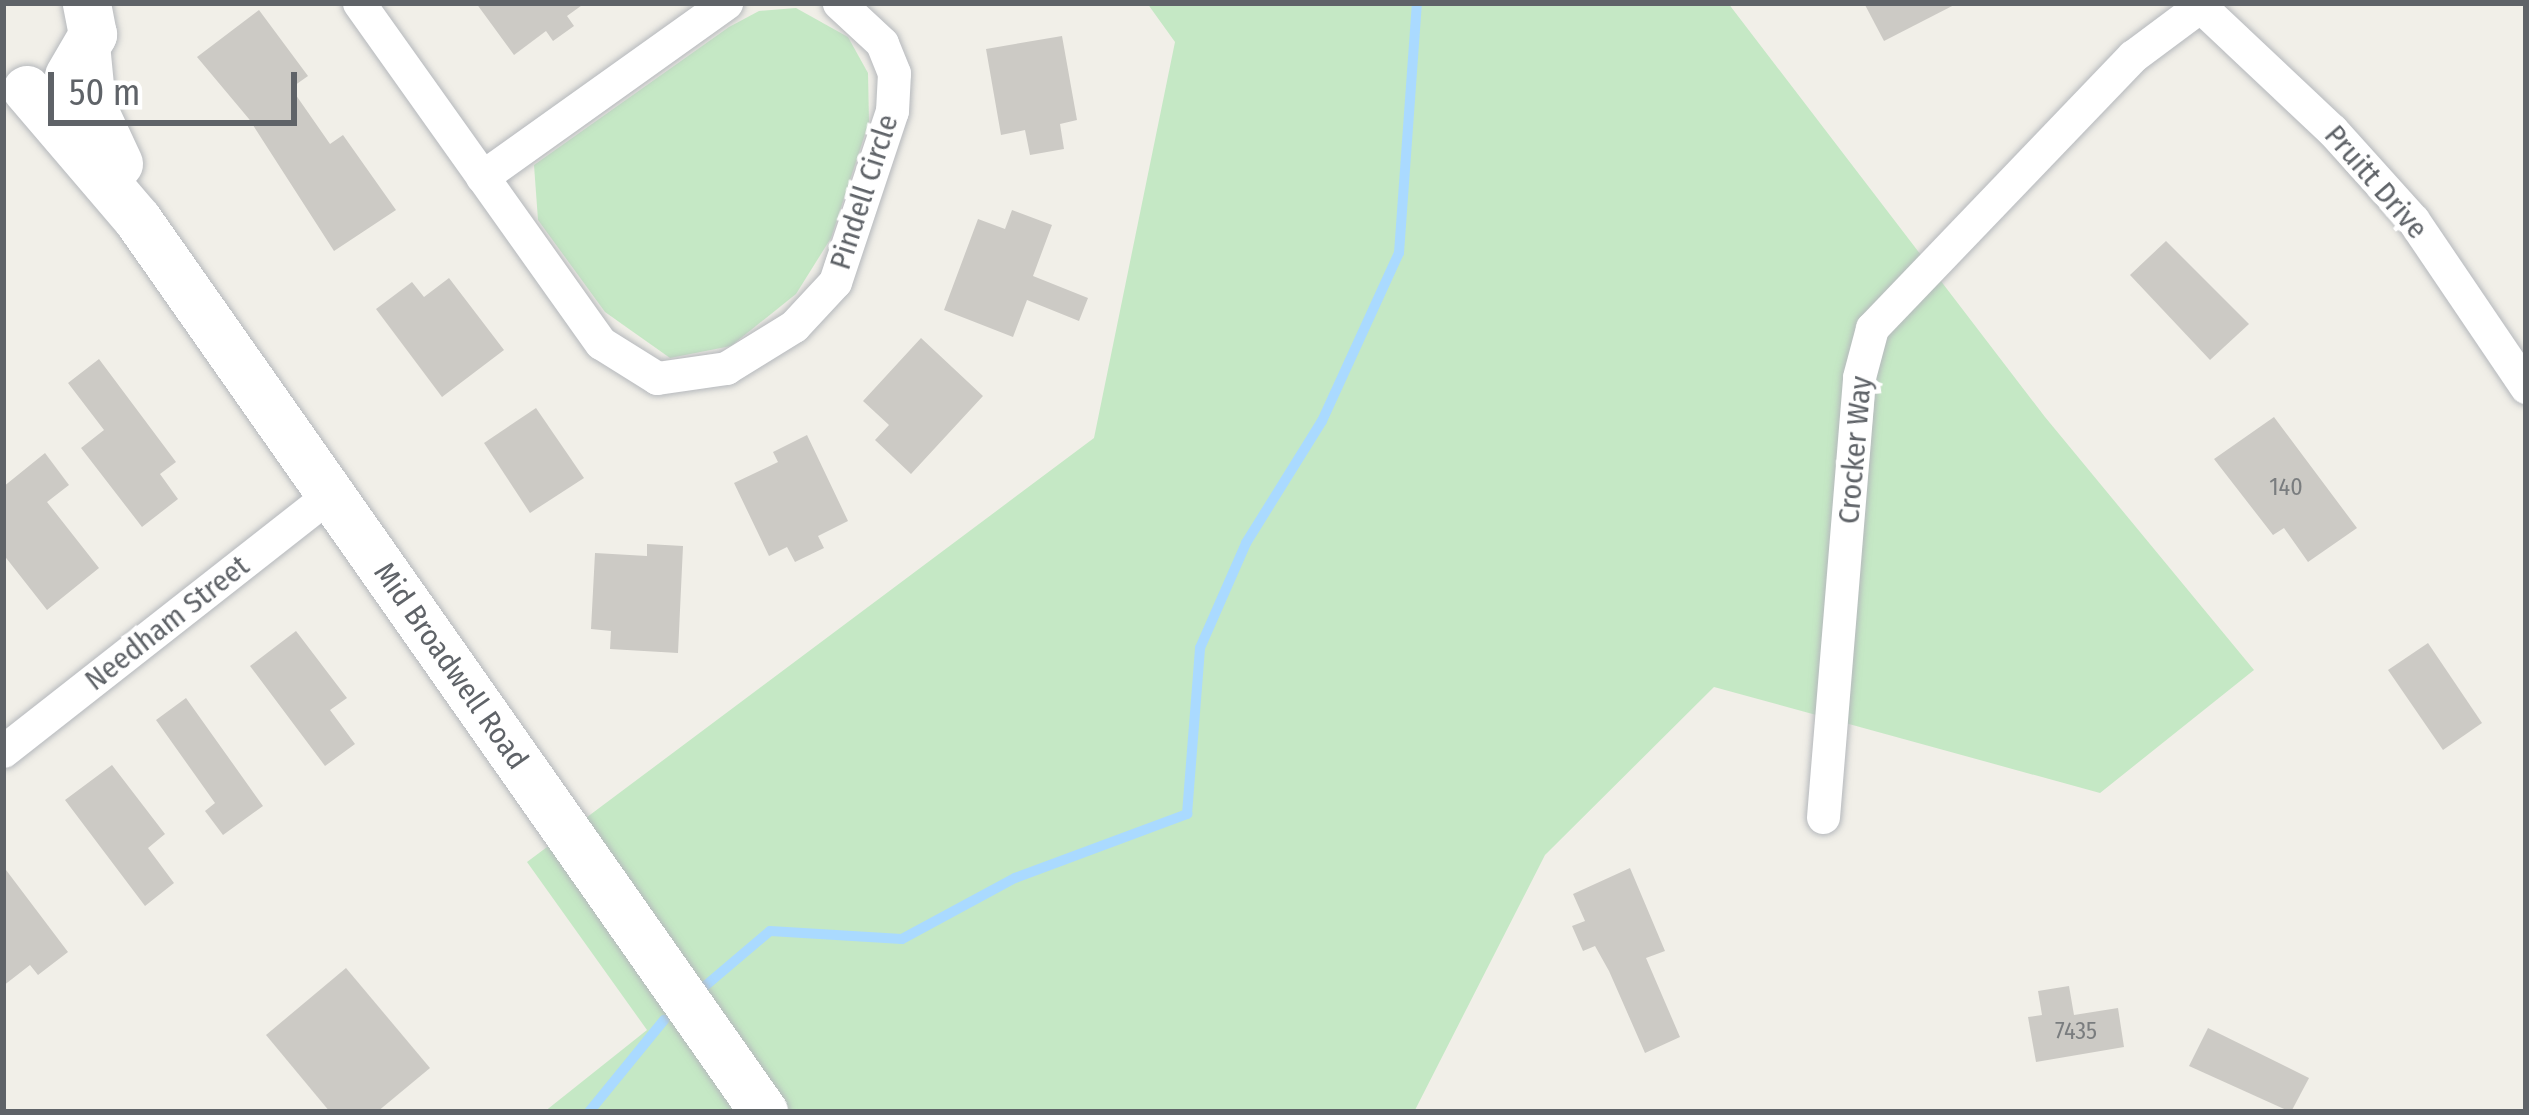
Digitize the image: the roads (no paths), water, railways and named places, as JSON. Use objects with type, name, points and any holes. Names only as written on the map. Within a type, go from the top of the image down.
[{"type":"street","name":"Pindell Circle","points":[[359,3],[601,343],[657,378],[727,368],[794,326],[835,282],[855,242],[892,110],[894,73],[882,43],[838,3]]},
{"type":"street","points":[[482,177],[726,3]]},
{"type":"street","name":"Pruitt Drive","points":[[2198,5],[2332,130],[2413,220],[2526,386]]},
{"type":"street","name":"Crocker Way","points":[[1823,817],[1859,376],[1872,328],[2133,56],[2198,5]]},
{"type":"street","points":[[15,87],[58,84],[93,21]]},
{"type":"street","name":"Mid Broadwell Road","points":[[93,21],[92,106],[138,220]]},
{"type":"street","name":"Mid Broadwell Road","points":[[15,87],[138,220],[764,1112]]},
{"type":"street","name":"Needham Street","points":[[3,751],[332,494]]},
{"type":"waterway","points":[[698,992],[770,931],[902,939],[1015,878],[1187,814],[1200,648],[1246,543],[1322,421],[1399,253],[1417,3]]},
{"type":"waterway","points":[[589,1112],[664,1020]]}]
